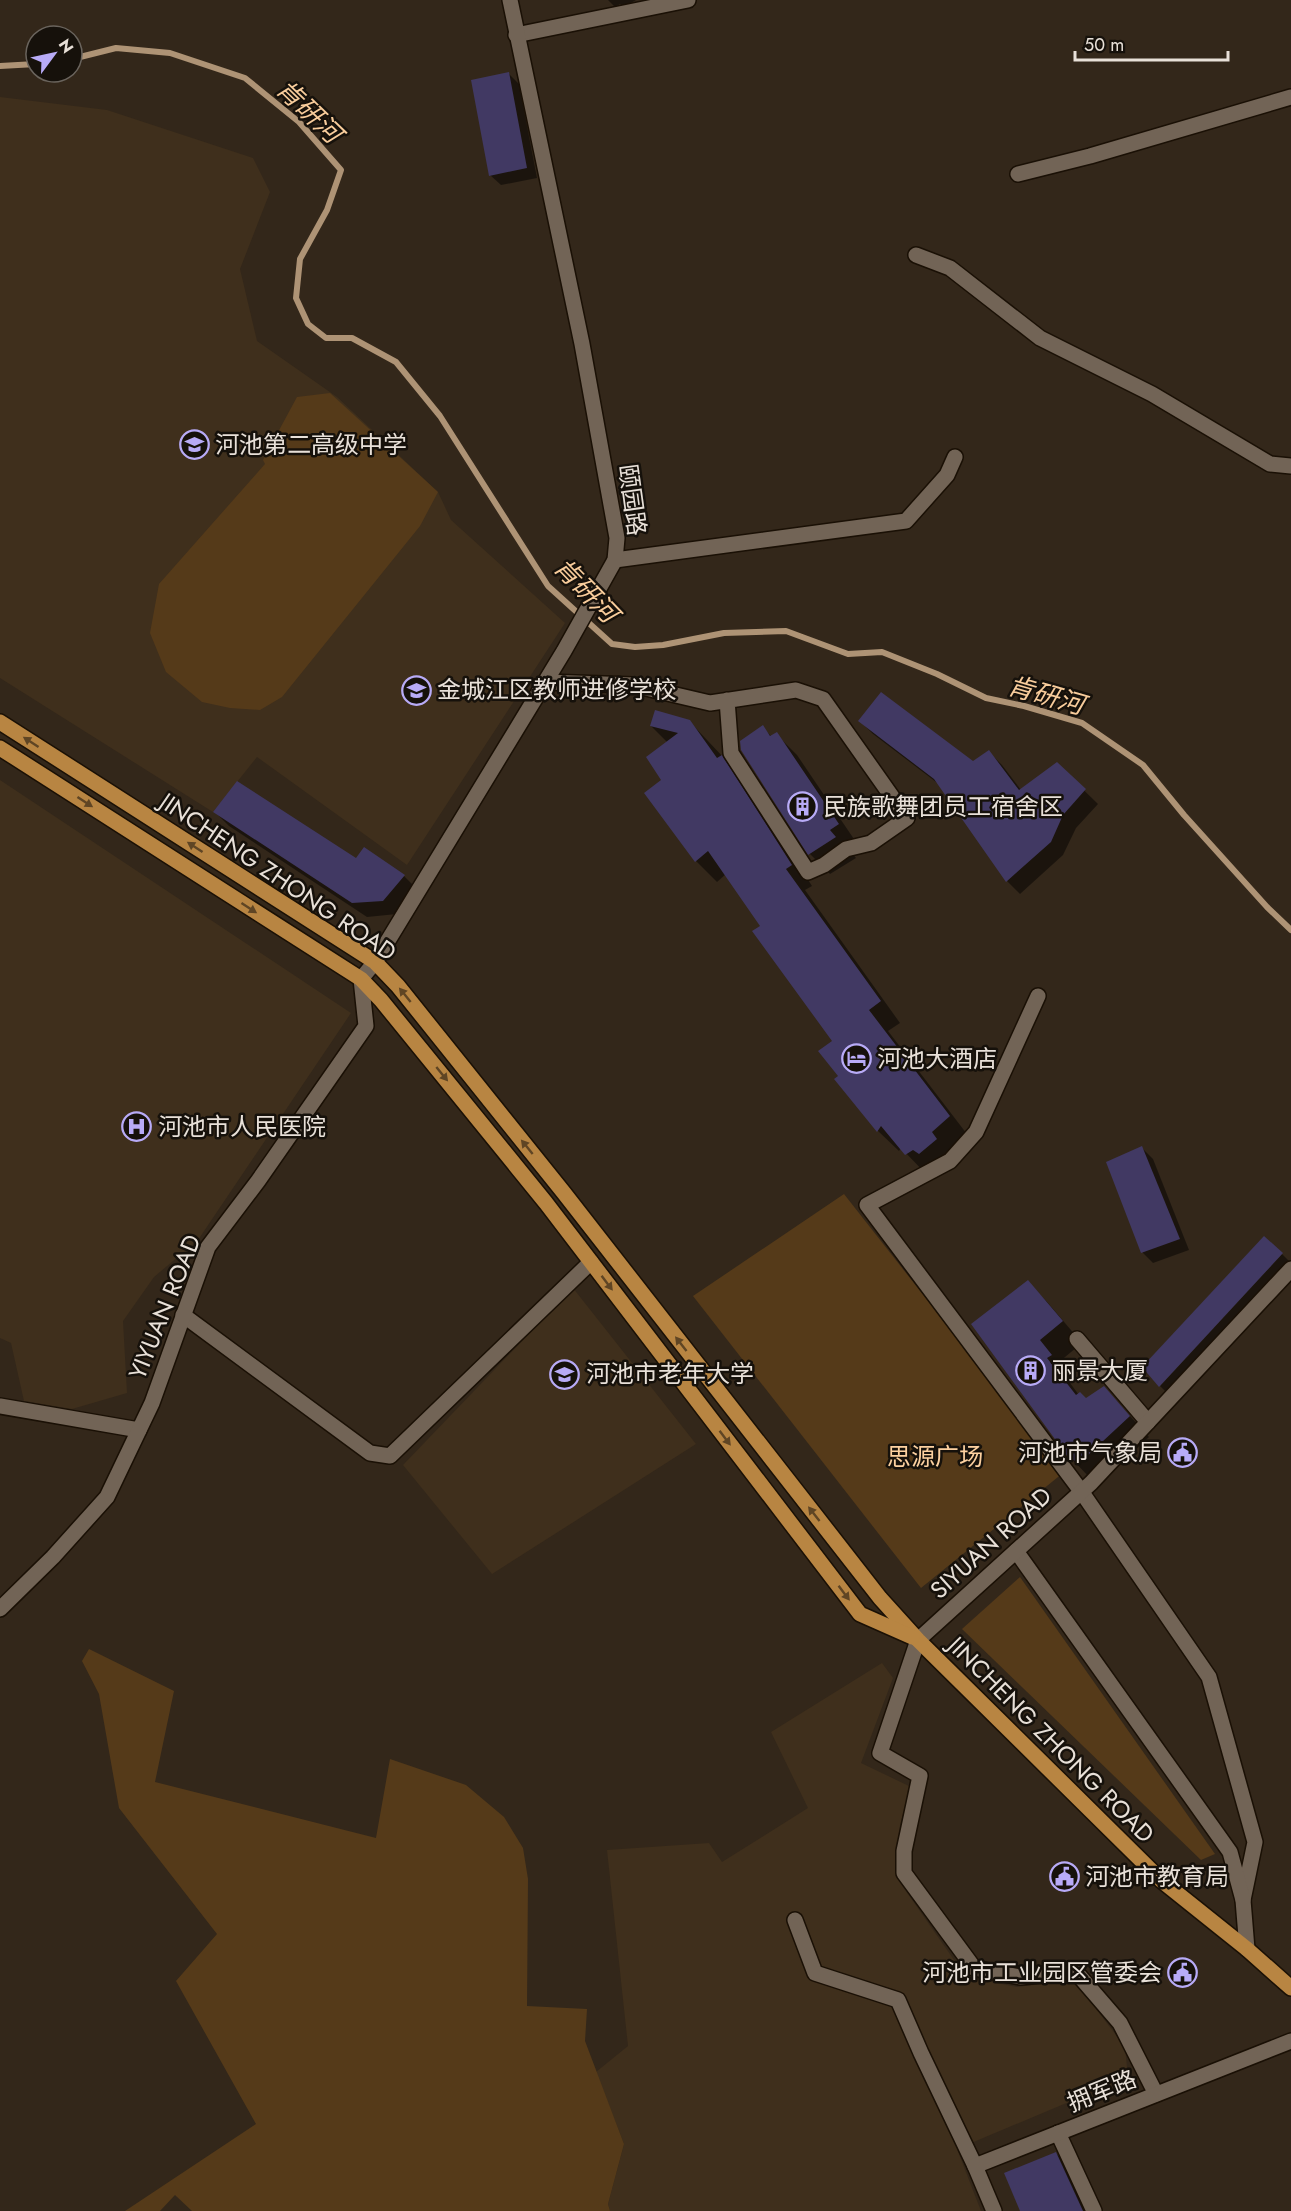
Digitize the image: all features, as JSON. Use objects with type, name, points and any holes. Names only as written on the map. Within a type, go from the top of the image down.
[{"type":"main road","name":"JINCHENG ZHONG ROAD","points":[[0,722],[375,962],[398,986],[564,1193],[880,1599],[918,1640],[1162,1881],[1247,1949],[1291,1988]]},
{"type":"main road","name":"JINCHENG ZHONG ROAD","points":[[0,748],[361,980],[381,1000],[546,1203],[860,1614],[918,1640]]},
{"type":"street","name":"颐园路","points":[[361,980],[375,962],[546,682],[615,560],[617,538],[582,344],[510,0]]},
{"type":"street","points":[[516,35],[643,4],[688,0]]},
{"type":"street","points":[[1018,174],[1090,156],[1291,97]]},
{"type":"street","points":[[916,255],[950,268],[1040,338],[1152,394],[1270,464],[1291,466]]},
{"type":"street","points":[[615,560],[906,521],[947,475],[955,457]]},
{"type":"street","points":[[546,682],[633,685],[710,703],[727,700],[796,690],[823,699],[907,818],[871,843],[846,849],[824,865],[808,872],[731,753],[727,700]]},
{"type":"street","name":"YIYUAN ROAD","points":[[0,1609],[53,1557],[106,1497],[152,1403],[208,1247],[258,1182],[366,1026],[361,980]]},
{"type":"street","points":[[1038,996],[976,1132],[950,1161],[867,1205],[1081,1491],[1209,1677],[1255,1842],[1243,1900]]},
{"type":"street","points":[[183,1315],[370,1453],[390,1456],[591,1262]]},
{"type":"street","name":"SIYUAN ROAD","points":[[918,1640],[1081,1491],[1291,1269]]},
{"type":"street","points":[[1077,1339],[1148,1422]]},
{"type":"street","points":[[0,1406],[139,1430]]},
{"type":"street","points":[[1016,1551],[1230,1852],[1243,1900],[1247,1949]]},
{"type":"street","points":[[918,1640],[880,1753],[920,1776],[904,1851],[904,1873],[974,1968],[1020,1977],[1076,1972],[1120,2023],[1156,2094]]},
{"type":"street","points":[[795,1920],[815,1973],[898,2000],[994,2211]]},
{"type":"street","name":"拥军路","points":[[975,2166],[1291,2041]]},
{"type":"street","points":[[1058,2133],[1094,2211]]},
{"type":"shaded area","name":"河池第二高级中学","points":[[0,97],[107,110],[253,158],[270,192],[240,269],[257,341],[337,397],[438,492],[451,520],[565,623],[407,865],[257,757],[213,812],[0,678]]},
{"type":"shaded area","name":"河池市人民医院","points":[[0,780],[351,1013],[198,1240],[154,1277],[123,1321],[127,1393],[72,1409],[24,1401],[11,1343],[0,1338]]},
{"type":"shaded area","name":"河池市老年大学","points":[[573,1288],[696,1444],[492,1574],[403,1465]]},
{"type":"shaded area","points":[[882,1663],[893,1678],[861,1763],[911,1787],[900,1825],[896,1877],[966,1977],[1017,1987],[1074,1980],[1125,2047],[1128,2077],[957,2149],[981,2211],[610,2211],[608,2204],[624,2144],[596,2072],[628,2046],[607,1850],[709,1843],[722,1862],[808,1808],[771,1732]]},
{"type":"green space","points":[[330,393],[438,492],[420,526],[282,697],[260,710],[230,708],[202,702],[166,672],[150,633],[159,584],[265,464],[263,460],[297,397]]},
{"type":"green space","name":"思源广场","points":[[844,1194],[1063,1473],[921,1588],[693,1296]]},
{"type":"green space","points":[[1020,1577],[1215,1854],[1201,1860],[962,1629]]},
{"type":"green space","points":[[89,1649],[174,1691],[155,1782],[376,1838],[390,1759],[466,1785],[504,1817],[523,1848],[528,1879],[527,2006],[587,2009],[585,2041],[624,2144],[608,2204],[610,2211],[192,2211],[175,2195],[160,2211],[125,2211],[256,2124],[176,1981],[217,1934],[119,1808],[99,1694],[82,1661]]},
{"type":"building","points":[[509,72],[527,168],[489,176],[471,80]]},
{"type":"building","points":[[881,692],[973,761],[989,750],[1019,790],[1057,762],[1086,789],[1063,815],[1051,842],[1006,882],[934,779],[858,721]]},
{"type":"building","points":[[655,710],[690,720],[717,758],[722,755],[792,865],[786,869],[881,1001],[869,1010],[950,1116],[932,1132],[937,1139],[919,1154],[913,1150],[905,1155],[881,1126],[877,1132],[834,1079],[838,1076],[818,1051],[832,1041],[752,931],[760,926],[708,851],[695,862],[644,793],[661,780],[646,757],[678,733],[650,726]]},
{"type":"building","name":"民族歌舞团员工宿舍区","points":[[763,725],[770,736],[777,732],[839,824],[830,830],[836,837],[808,855],[741,750],[740,741]]},
{"type":"building","points":[[237,781],[356,858],[364,847],[405,875],[383,901],[352,903],[213,812]]},
{"type":"building","points":[[1142,1146],[1180,1239],[1141,1253],[1106,1162]]},
{"type":"building","points":[[1264,1236],[1283,1253],[1159,1387],[1142,1367]]},
{"type":"building","name":"丽景大厦","points":[[1028,1280],[1063,1321],[1040,1340],[1052,1355],[1047,1358],[1076,1395],[1080,1392],[1086,1398],[1104,1386],[1130,1416],[1088,1455],[1075,1461],[1068,1457],[971,1324]]},
{"type":"building","points":[[1056,2152],[1083,2211],[1020,2211],[1004,2173]]},
{"type":"waterway","name":"肯研河","points":[[84,56],[116,48],[170,53],[245,78],[299,122],[341,170],[327,210],[300,259],[296,298],[308,324],[326,338],[352,338],[396,362],[440,416],[548,586],[612,644],[635,647],[663,645],[724,633],[786,631],[848,654],[882,652],[937,674],[986,698],[1024,706],[1082,723],[1143,765],[1184,815],[1267,907],[1291,930]]},
{"type":"waterway","name":"肯研河","points":[[0,66],[24,65]]},
{"type":"place","name":"河池第二高级中学","points":[[194,445]]},
{"type":"place","name":"金城江区教师进修学校","points":[[416,690]]},
{"type":"place","name":"民族歌舞团员工宿舍区","points":[[802,807]]},
{"type":"place","name":"河池大酒店","points":[[856,1059]]},
{"type":"place","name":"河池市人民医院","points":[[137,1127]]},
{"type":"place","name":"丽景大厦","points":[[1031,1371]]},
{"type":"place","name":"河池市老年大学","points":[[565,1374]]},
{"type":"place","name":"河池市气象局","points":[[1183,1453]]},
{"type":"place","name":"河池市教育局","points":[[1064,1877]]},
{"type":"place","name":"河池市工业园区管委会","points":[[1183,1973]]}]
